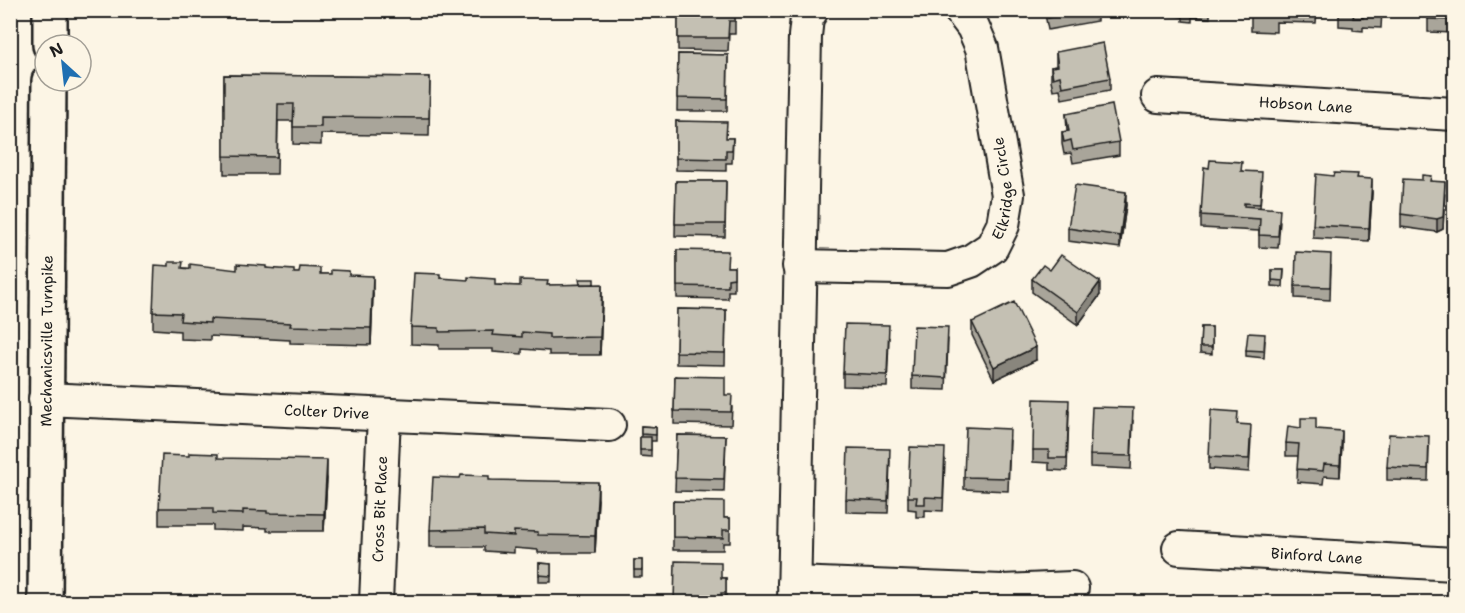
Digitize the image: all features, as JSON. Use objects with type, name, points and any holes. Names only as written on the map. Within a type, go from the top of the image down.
[{"type":"highway","points":[[50,10],[50,33]]},
{"type":"highway","name":"Mechanicsville Turnpike","points":[[45,603],[49,93]]},
{"type":"street","points":[[812,10],[807,18],[806,36],[799,266],[794,593],[1072,588]]},
{"type":"street","name":"Elkridge Circle","points":[[799,266],[948,268],[971,261],[992,247],[1003,225],[1008,195],[982,48],[973,27],[960,10]]},
{"type":"street","name":"Hobson Lane","points":[[1158,96],[1455,114]]},
{"type":"street","name":"Colter Drive","points":[[45,399],[609,425]]},
{"type":"street","name":"Cross Bit Place","points":[[376,603],[384,415]]},
{"type":"street","name":"Binford Lane","points":[[1179,548],[1455,564]]},
{"type":"building","points":[[678,10],[735,10],[735,21],[729,21],[728,38],[678,38]]},
{"type":"building","points":[[1047,10],[1086,10],[1048,18]]},
{"type":"building","points":[[1251,10],[1276,10],[1276,14],[1251,13]]},
{"type":"building","points":[[1339,10],[1381,10],[1381,16],[1363,14],[1363,18],[1353,18],[1354,14],[1339,13]]},
{"type":"building","points":[[1428,10],[1455,10],[1455,20],[1428,19]]},
{"type":"building","points":[[1103,43],[1110,78],[1062,87],[1060,76],[1053,78],[1051,67],[1058,66],[1056,52]]},
{"type":"building","points":[[678,54],[728,55],[727,99],[677,98]]},
{"type":"building","points":[[224,75],[430,77],[429,118],[321,117],[321,127],[293,127],[294,104],[278,104],[277,157],[224,156]]},
{"type":"building","points":[[1112,105],[1119,142],[1073,150],[1071,140],[1064,142],[1062,132],[1069,131],[1066,114]]},
{"type":"building","points":[[676,121],[727,122],[726,138],[733,138],[732,150],[726,150],[726,159],[676,158]]},
{"type":"building","points":[[1210,160],[1242,162],[1241,171],[1262,172],[1260,204],[1244,203],[1244,206],[1280,209],[1278,236],[1259,235],[1260,219],[1201,215],[1204,167],[1209,168]]},
{"type":"building","points":[[1334,173],[1358,174],[1357,178],[1372,179],[1369,228],[1313,225],[1316,174],[1333,176]]},
{"type":"building","points":[[1422,175],[1431,176],[1430,181],[1445,182],[1443,217],[1437,219],[1401,214],[1403,179],[1422,180]]},
{"type":"building","points":[[676,181],[726,181],[725,224],[675,224]]},
{"type":"building","points":[[1075,185],[1126,192],[1120,236],[1068,228]]},
{"type":"building","points":[[677,250],[728,251],[727,267],[734,267],[734,278],[728,279],[728,287],[677,286]]},
{"type":"building","points":[[1296,252],[1331,254],[1330,287],[1295,286]]},
{"type":"building","points":[[1061,255],[1100,282],[1078,312],[1032,279],[1043,265],[1050,270]]},
{"type":"building","points":[[169,262],[183,262],[182,268],[190,269],[190,264],[237,270],[237,264],[294,270],[294,273],[299,273],[300,267],[320,268],[320,274],[331,274],[331,270],[349,271],[349,275],[373,276],[371,328],[290,326],[291,323],[210,319],[210,323],[180,321],[181,313],[153,312],[155,265],[169,266]]},
{"type":"building","points":[[1272,270],[1284,270],[1283,281],[1272,280]]},
{"type":"building","points":[[414,273],[440,274],[440,278],[495,279],[495,285],[520,286],[520,280],[548,281],[547,285],[602,284],[600,337],[549,338],[549,334],[522,332],[522,337],[493,335],[494,331],[439,332],[439,328],[411,327]]},
{"type":"building","points":[[579,279],[594,279],[594,284],[580,284]]},
{"type":"building","points":[[1014,302],[1036,347],[994,367],[972,322]]},
{"type":"building","points":[[677,309],[726,310],[725,353],[676,352]]},
{"type":"building","points":[[845,324],[889,325],[887,375],[843,373]]},
{"type":"building","points":[[914,326],[948,327],[946,378],[912,376]]},
{"type":"building","points":[[1201,327],[1212,327],[1212,347],[1200,347]]},
{"type":"building","points":[[1248,333],[1265,334],[1264,351],[1246,350]]},
{"type":"building","points":[[675,376],[725,377],[725,395],[732,395],[731,412],[674,411]]},
{"type":"building","points":[[1034,399],[1069,400],[1067,458],[1049,458],[1049,450],[1033,450]]},
{"type":"building","points":[[1092,407],[1133,408],[1131,456],[1090,455]]},
{"type":"building","points":[[1211,410],[1238,412],[1237,424],[1251,425],[1249,459],[1209,457]]},
{"type":"building","points":[[1301,418],[1316,418],[1316,429],[1342,431],[1340,465],[1324,464],[1323,471],[1297,469],[1299,444],[1286,443],[1288,426],[1301,428]]},
{"type":"building","points":[[641,426],[656,427],[656,435],[641,434]]},
{"type":"building","points":[[966,427],[1010,429],[1008,478],[964,477]]},
{"type":"building","points":[[1389,434],[1429,436],[1428,469],[1387,467]]},
{"type":"building","points":[[677,435],[726,436],[724,479],[675,478]]},
{"type":"building","points":[[640,437],[651,437],[651,450],[640,450]]},
{"type":"building","points":[[910,447],[945,448],[943,498],[925,497],[925,504],[916,504],[917,497],[908,497]]},
{"type":"building","points":[[848,448],[890,449],[888,501],[846,499]]},
{"type":"building","points":[[189,453],[218,454],[218,458],[327,460],[324,514],[267,513],[267,511],[243,510],[243,514],[213,513],[213,508],[159,508],[162,455],[189,456]]},
{"type":"building","points":[[461,475],[489,476],[489,480],[598,482],[595,536],[538,535],[538,532],[514,531],[514,536],[484,534],[484,529],[430,530],[433,477],[460,478]]},
{"type":"building","points":[[673,501],[724,502],[724,518],[730,518],[730,530],[723,530],[723,538],[673,537]]},
{"type":"building","points":[[634,560],[642,560],[642,570],[634,570]]},
{"type":"building","points":[[675,561],[721,562],[721,578],[726,578],[726,593],[721,593],[722,603],[674,603]]},
{"type":"building","points":[[539,563],[551,564],[551,576],[539,575]]}]
